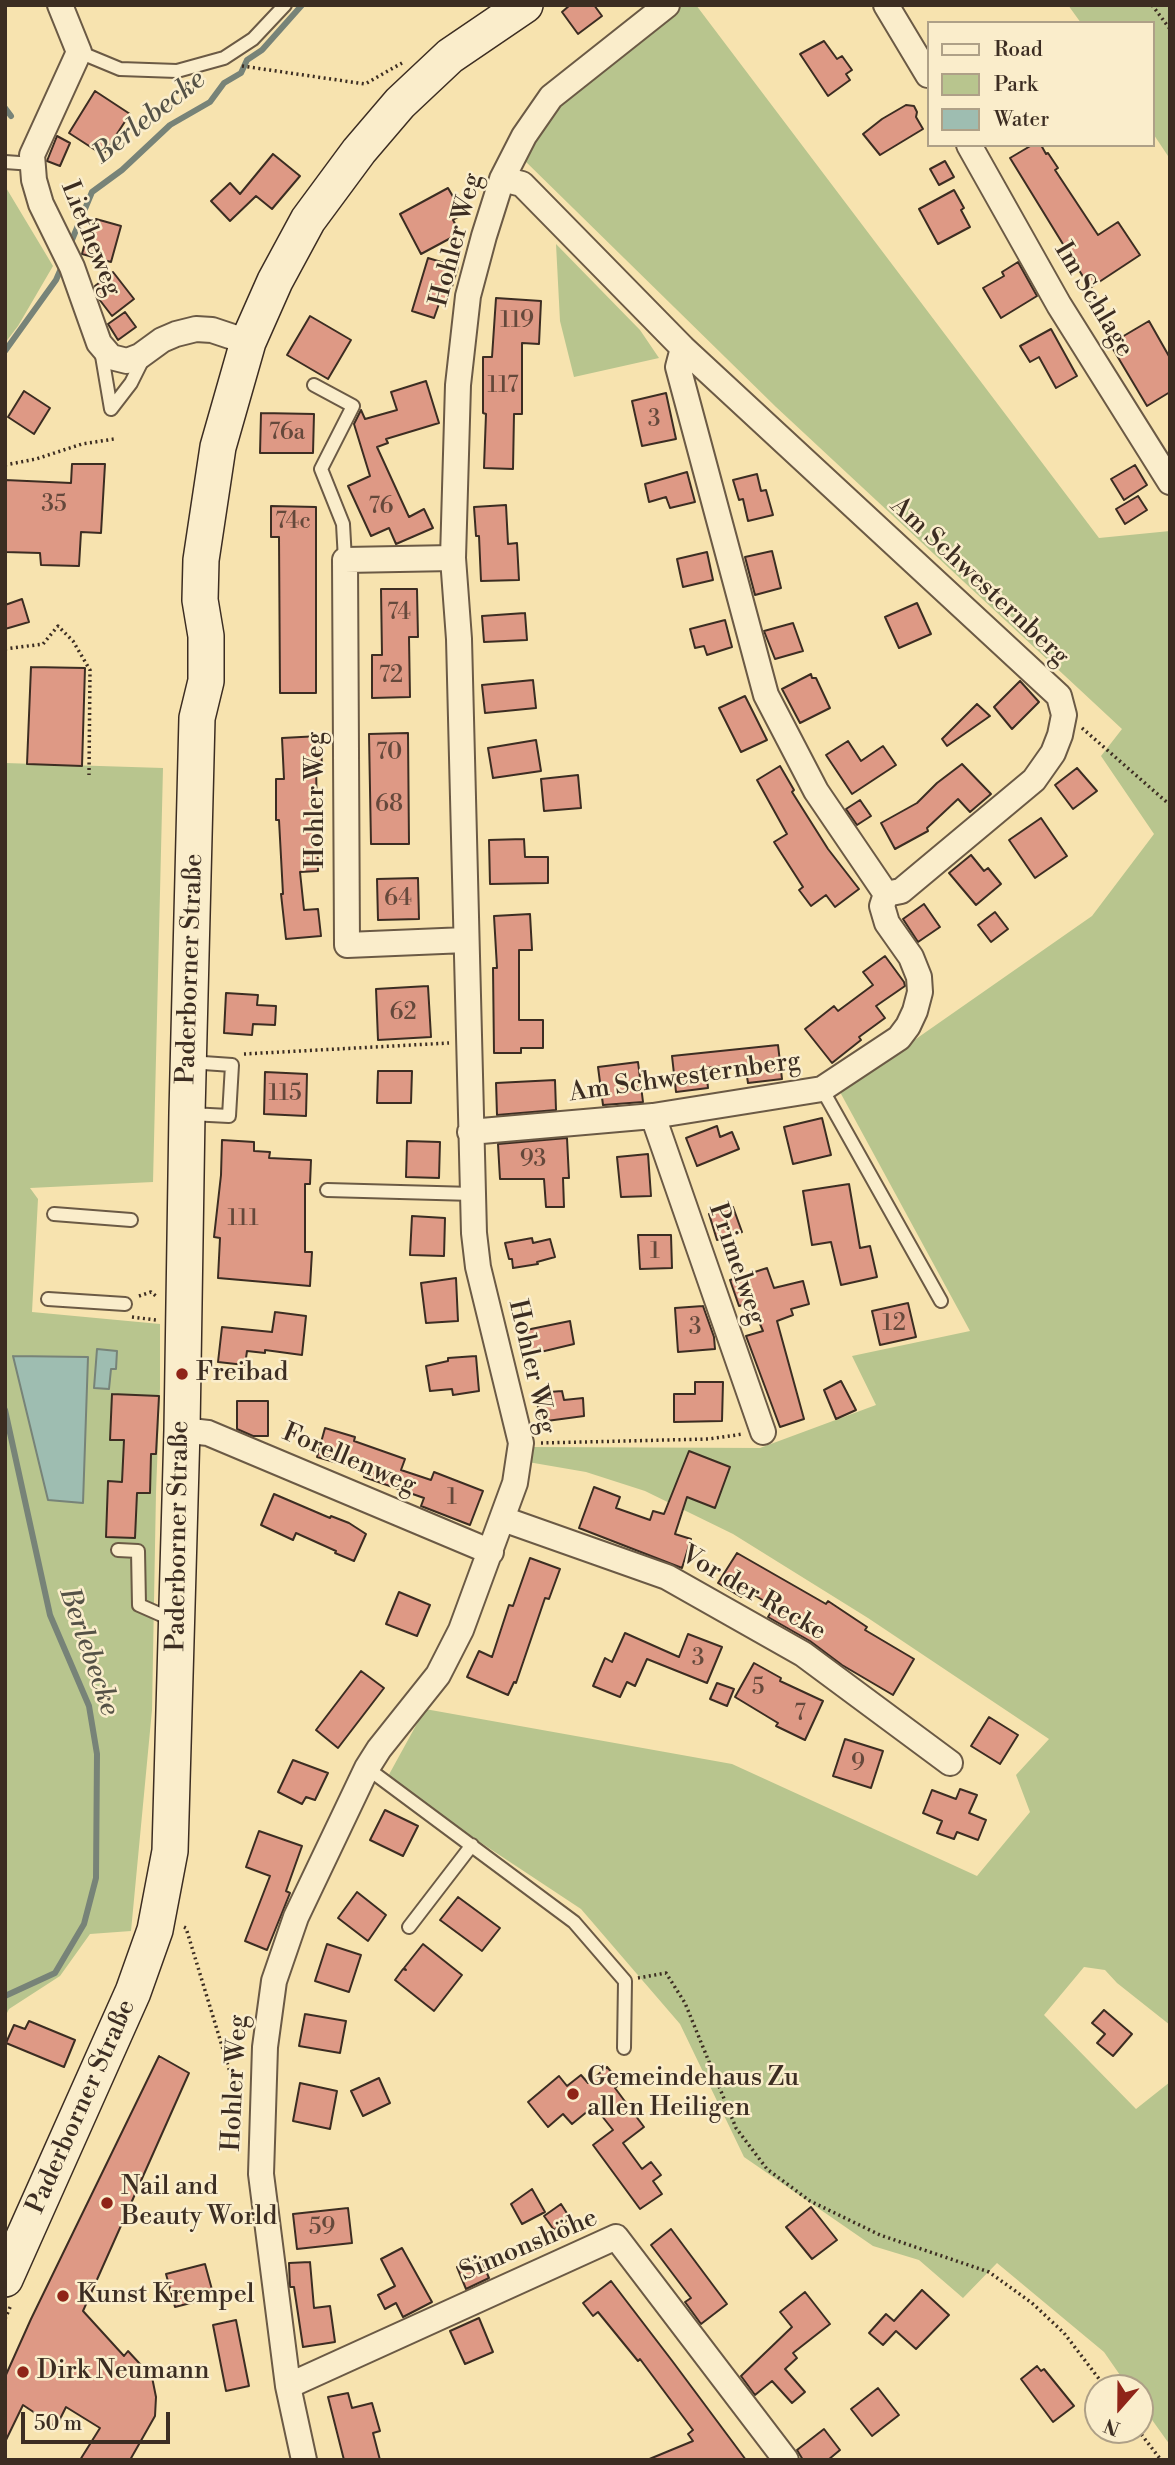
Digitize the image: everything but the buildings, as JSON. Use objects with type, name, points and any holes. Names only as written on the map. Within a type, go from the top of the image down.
[{"type":"main road","name":"Paderborner Straße","points":[[5,2279],[133,1992],[155,1930],[170,1851],[197,718],[206,681],[206,636],[200,600],[201,560],[209,498],[228,409],[248,342],[275,281],[308,220],[359,151],[400,103],[450,56],[525,5]]},
{"type":"street","points":[[60,5],[79,52]]},
{"type":"street","name":"Hohler Weg","points":[[304,2460],[288,2386],[261,2174],[264,2047],[274,1981],[296,1917],[367,1768],[438,1675],[461,1630],[515,1483],[521,1443],[478,1267],[473,1194],[459,653],[453,558],[458,385],[468,296],[502,178],[524,136],[551,97],[667,5]]},
{"type":"street","points":[[886,5],[926,72]]},
{"type":"street","name":"Lietheweg","points":[[79,52],[32,155],[34,180],[41,204],[66,257],[99,343]]},
{"type":"street","name":"Im Schlage","points":[[970,147],[1059,305],[1170,482]]},
{"type":"street","name":"Am Schwesternberg","points":[[502,178],[522,184],[683,348],[1059,696],[1064,715],[1060,735],[1053,753],[1034,780],[901,891],[886,894]]},
{"type":"street","points":[[99,343],[111,357],[127,361],[176,334],[196,329],[212,330],[248,342]]},
{"type":"street","name":"Am Schwesternberg","points":[[683,348],[678,367],[766,695],[816,791],[886,894]]},
{"type":"street","points":[[345,560],[453,558]]},
{"type":"street","name":"Hohler Weg","points":[[345,560],[347,945],[466,940]]},
{"type":"street","name":"Am Schwesternberg","points":[[471,1132],[653,1116],[822,1089],[898,1038],[915,1012],[920,992],[919,977],[911,957],[887,923],[882,906],[886,894]]},
{"type":"street","name":"Primelweg","points":[[653,1116],[763,1432]]},
{"type":"street","name":"Forellenweg","points":[[182,1430],[208,1433],[491,1552]]},
{"type":"street","name":"Vor der Recke","points":[[503,1519],[667,1577],[803,1654],[950,1763]]},
{"type":"street","name":"Simonshöhe","points":[[288,2386],[616,2237],[786,2460]]},
{"type":"lane","points":[[79,52],[120,69],[177,71],[224,58],[253,39],[285,5]]},
{"type":"lane","points":[[5,162],[33,164]]},
{"type":"lane","points":[[99,343],[111,408],[131,383],[148,350]]},
{"type":"lane","points":[[314,385],[353,406],[321,469],[343,524],[345,560]]},
{"type":"lane","points":[[187,1113],[229,1116],[232,1065],[188,1062]]},
{"type":"lane","points":[[822,1089],[941,1301]]},
{"type":"lane","points":[[327,1190],[473,1194]]},
{"type":"lane","points":[[54,1214],[131,1220]]},
{"type":"lane","points":[[48,1299],[125,1304]]},
{"type":"lane","points":[[118,1550],[138,1551],[139,1605],[177,1621]]},
{"type":"lane","points":[[367,1768],[574,1923],[625,1981],[624,2048]]},
{"type":"lane","points":[[409,1927],[472,1845]]},
{"type":"path","points":[[1152,5],[1170,29]]},
{"type":"path","points":[[237,64],[254,69],[365,84],[396,65]]},
{"type":"path","points":[[5,465],[36,459],[82,444],[114,439]]},
{"type":"path","points":[[5,649],[43,644],[58,626],[74,641],[90,670],[89,775]]},
{"type":"path","points":[[1088,732],[1170,805]]},
{"type":"path","points":[[232,1065],[241,1054],[469,1042]]},
{"type":"path","points":[[138,1297],[151,1292],[162,1302]]},
{"type":"path","points":[[521,1443],[709,1439],[763,1432]]},
{"type":"path","points":[[175,1925],[186,1928],[242,2109]]},
{"type":"path","points":[[625,1981],[667,1973],[685,2003],[736,2127],[767,2169],[810,2201],[880,2235],[989,2272],[1032,2303],[1065,2333],[1096,2374]]},
{"type":"path","points":[[1149,2444],[1161,2460]]},
{"type":"green space","points":[[682,5],[696,5],[1099,538],[1170,531],[1170,2025],[1117,1983],[1105,1970],[1084,1967],[1044,2015],[1136,2109],[1170,2082],[1170,2445],[1154,2423],[1154,2374],[1119,2374],[1104,2352],[997,2263],[963,2298],[919,2260],[873,2246],[744,2157],[680,2024],[581,1909],[386,1780],[425,1709],[732,1764],[977,1876],[1030,1812],[1016,1775],[1049,1739],[868,1618],[733,1534],[645,1491],[586,1472],[528,1462],[529,1447],[760,1448],[876,1405],[852,1356],[970,1331],[840,1092],[1092,916],[1154,834],[1101,756],[1122,729],[776,407],[523,159],[550,113]]},
{"type":"green space","points":[[1068,5],[1170,5],[1170,159],[1154,135],[1154,21],[1080,21]]},
{"type":"green space","points":[[5,186],[53,266],[5,343]]},
{"type":"green space","points":[[556,244],[640,330],[659,358],[574,377],[560,321]]},
{"type":"green space","points":[[5,763],[163,768],[153,1182],[30,1188],[38,1199],[32,1312],[160,1324],[152,1710],[131,1931],[90,1934],[60,1976],[9,2009],[5,2017]]},
{"type":"water","points":[[97,1349],[117,1351],[116,1369],[111,1369],[109,1389],[94,1388]]},
{"type":"water","points":[[13,1356],[88,1357],[83,1503],[48,1500]]},
{"type":"waterway","name":"Berlebecke","points":[[69,247],[92,192],[122,170],[170,125],[210,102],[224,83],[241,73],[247,60],[262,50],[302,5]]},
{"type":"waterway","points":[[5,108],[11,116]]},
{"type":"waterway","name":"Berlebecke","points":[[5,351],[56,280],[63,264]]},
{"type":"waterway","name":"Berlebecke","points":[[5,1410],[50,1615],[89,1706],[97,1754],[96,1878],[84,1924],[55,1973],[5,1996]]},
{"type":"place","name":"Freibad","points":[[182,1374]]},
{"type":"place","name":"Gemeindehaus Zu allen Heiligen","points":[[573,2094]]},
{"type":"place","name":"Nail and Beauty World","points":[[107,2203]]},
{"type":"place","name":"Kunst Krempel","points":[[63,2296]]},
{"type":"place","name":"Dirk Neumann","points":[[23,2372]]}]
